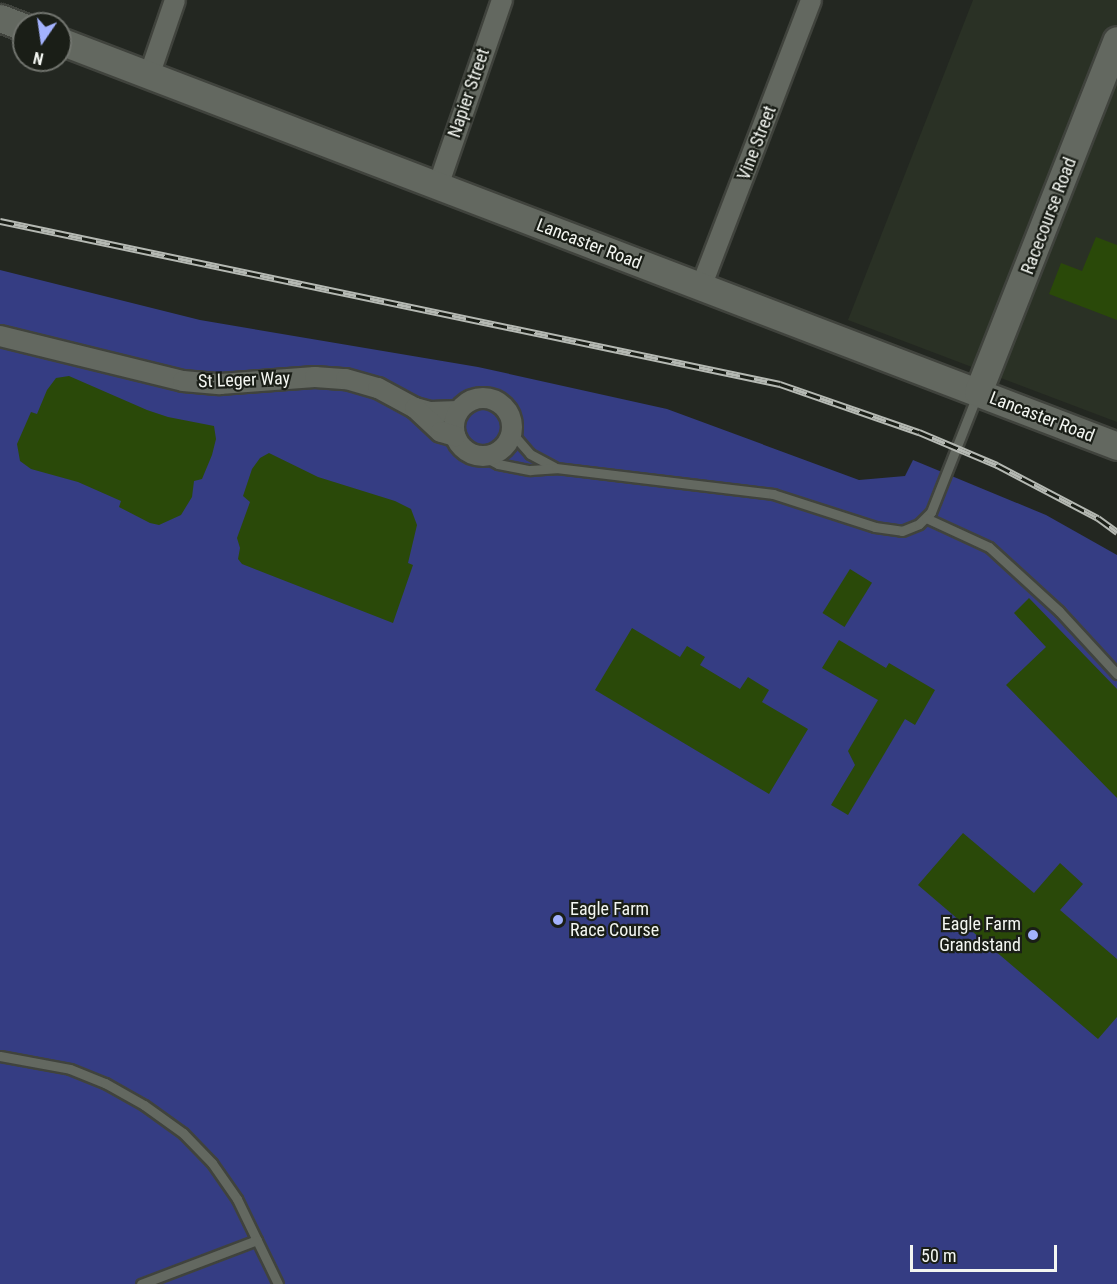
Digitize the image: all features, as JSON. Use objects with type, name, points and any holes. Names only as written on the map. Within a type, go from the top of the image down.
[{"type":"main road","name":"Racecourse Road","points":[[978,392],[1117,40]]},
{"type":"main road","name":"Lancaster Road","points":[[72,46],[1117,446]]},
{"type":"street","points":[[149,76],[175,0]]},
{"type":"street","name":"Napier Street","points":[[438,186],[502,0]]},
{"type":"street","name":"Vine Street","points":[[701,286],[811,0]]},
{"type":"street","name":"St Leger Way","points":[[0,336],[202,383],[315,377],[346,379],[378,388],[415,408],[430,412],[458,411]]},
{"type":"street","points":[[474,399],[494,400],[508,413],[511,432],[501,450],[483,456],[465,451],[455,436],[454,419],[458,411],[474,399]]},
{"type":"street","name":"St Leger Way","points":[[415,408],[441,432],[455,436]]},
{"type":"lane","points":[[483,456],[507,466],[530,470],[556,468],[773,494],[893,531],[911,529],[926,518],[937,500],[978,392]]},
{"type":"lane","points":[[511,432],[530,454],[556,468]]},
{"type":"lane","points":[[926,518],[989,547],[1059,611],[1117,674]]},
{"type":"lane","points":[[0,1056],[70,1069],[105,1083],[144,1105],[183,1133],[212,1163],[237,1199],[278,1284]]},
{"type":"lane","points":[[141,1284],[257,1240]]},
{"type":"shaded area","points":[[973,0],[1117,0],[1117,422],[848,320]]},
{"type":"shaded area","name":"Eagle Farm Race Course","points":[[0,270],[200,320],[478,367],[667,409],[859,480],[905,476],[913,460],[1046,515],[1117,555],[1117,1284],[0,1284]]},
{"type":"building","points":[[1096,237],[1117,245],[1117,320],[1049,294],[1061,263],[1082,271]]},
{"type":"building","points":[[69,376],[147,410],[168,417],[214,426],[216,439],[212,455],[202,479],[194,481],[192,497],[181,515],[159,525],[150,523],[119,507],[121,501],[78,482],[31,469],[20,461],[17,444],[31,412],[37,414],[47,390],[56,378]]},
{"type":"building","points":[[269,453],[318,477],[395,501],[411,509],[417,525],[408,563],[413,565],[393,623],[242,564],[238,559],[240,548],[237,538],[250,502],[243,496],[252,469],[260,458]]},
{"type":"building","points":[[850,569],[872,583],[844,627],[822,613]]},
{"type":"building","points":[[1029,598],[1117,689],[1117,798],[1006,685],[1046,647],[1014,613]]},
{"type":"building","points":[[632,628],[680,657],[687,646],[705,657],[700,665],[740,689],[748,677],[769,690],[762,702],[808,729],[769,794],[595,690]]},
{"type":"building","points":[[839,640],[886,668],[889,663],[935,690],[915,725],[905,719],[848,815],[831,805],[855,765],[848,751],[878,700],[822,668]]},
{"type":"building","name":"Eagle Farm Grandstand","points":[[963,833],[1034,893],[1060,863],[1083,884],[1060,910],[1117,959],[1117,1017],[1098,1039],[918,885]]},
{"type":"railway","points":[[0,221],[780,384],[919,432],[997,465],[1098,518],[1117,532]]},
{"type":"place","name":"Eagle Farm Race Course","points":[[558,920]]},
{"type":"place","name":"Eagle Farm Grandstand","points":[[1033,935]]}]
